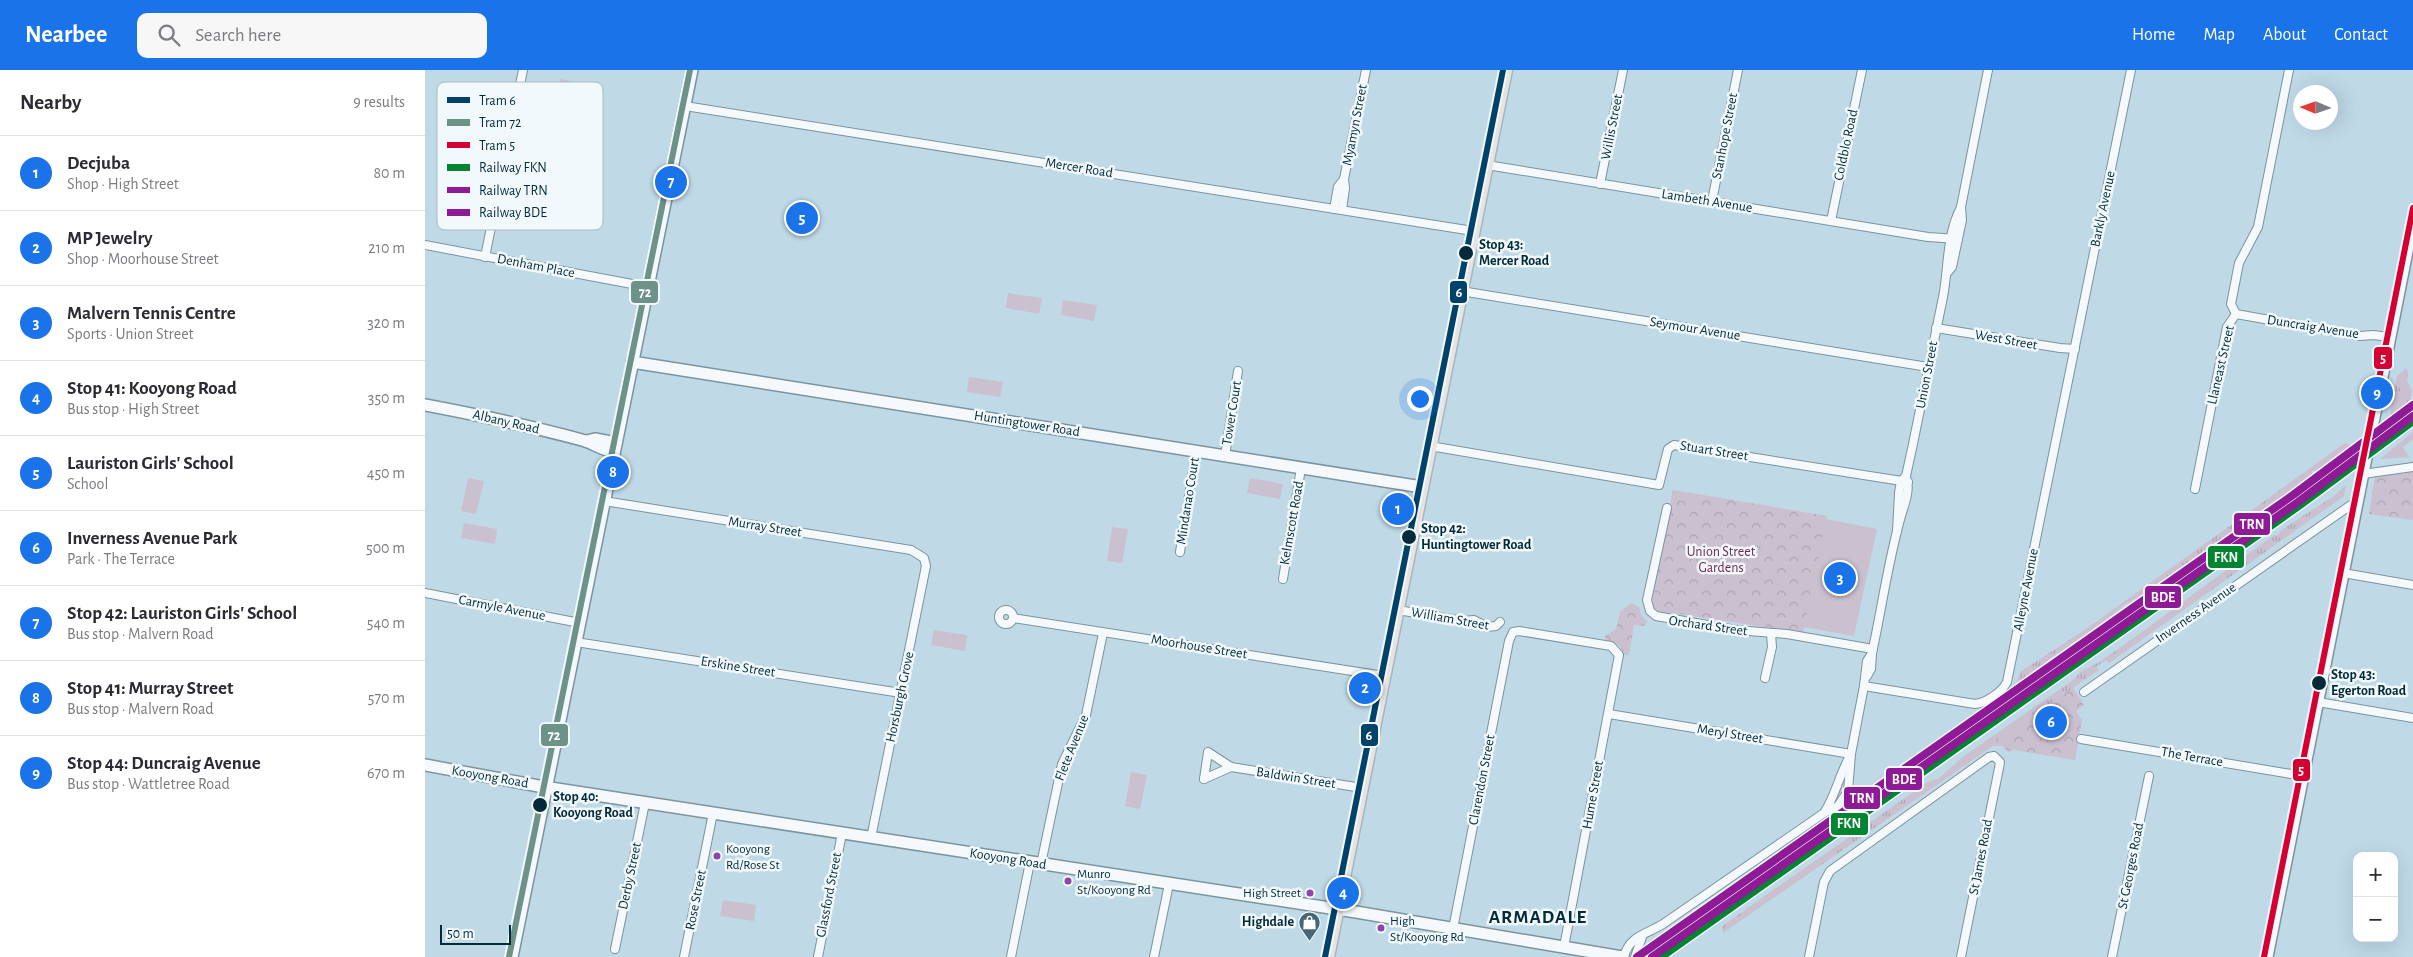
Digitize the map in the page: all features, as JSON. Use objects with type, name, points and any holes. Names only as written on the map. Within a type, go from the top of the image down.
[{"type":"main road","points":[[1328,957],[1506,70]]},
{"type":"street","points":[[512,957],[692,70]]},
{"type":"street","name":"Myamyn Street","points":[[1342,210],[1345,188],[1344,179],[1366,70]]},
{"type":"street","name":"Willis Street","points":[[1600,184],[1623,70]]},
{"type":"street","name":"Stanhope Street","points":[[1712,201],[1738,70]]},
{"type":"street","name":"Coldblo Road","points":[[1831,221],[1862,70]]},
{"type":"street","name":"Union Street","points":[[1623,957],[1630,941],[1643,937],[1824,813],[1838,806],[1846,795],[1851,754],[1865,683],[1871,669],[1905,480],[1947,273],[1952,267],[1953,241],[1988,70]]},
{"type":"street","name":"Barkly Avenue","points":[[2075,349],[2131,70]]},
{"type":"street","name":"Llaneast Street","points":[[2195,489],[2227,327],[2236,314],[2231,304],[2239,263],[2258,227],[2289,70]]},
{"type":"street","name":"Mercer Road","points":[[685,106],[1473,232]]},
{"type":"street","name":"Lambeth Avenue","points":[[1487,165],[1953,241]]},
{"type":"street","name":"Myamyn Street","points":[[1334,209],[1338,187],[1344,179]]},
{"type":"street","points":[[2267,957],[2413,221]]},
{"type":"street","points":[[485,257],[490,230]]},
{"type":"street","name":"Denham Place","points":[[425,245],[648,287]]},
{"type":"street","name":"Seymour Avenue","points":[[1461,291],[1928,368]]},
{"type":"street","name":"Duncraig Avenue","points":[[2236,314],[2360,336],[2390,337]]},
{"type":"street","name":"West Street","points":[[1936,328],[2050,347],[2075,349]]},
{"type":"street","name":"Alleyne Avenue","points":[[1865,683],[1975,704],[1983,702],[2005,686],[2075,349]]},
{"type":"street","name":"Huntingtower Road","points":[[633,362],[1422,487]]},
{"type":"street","name":"Tower Court","points":[[1225,456],[1238,371]]},
{"type":"street","name":"Albany Road","points":[[425,405],[521,424],[586,441],[595,440],[615,448]]},
{"type":"street","name":"Stuart Street","points":[[1430,446],[1659,485],[1668,448],[1674,445],[1905,480]]},
{"type":"street","name":"Mindanao Court","points":[[1180,552],[1196,451]]},
{"type":"street","points":[[2363,473],[2413,467]]},
{"type":"street","name":"Kelmscott Road","points":[[1283,579],[1301,468]]},
{"type":"street","name":"Inverness Avenue","points":[[2084,692],[2358,500]]},
{"type":"street","name":"Murray Street","points":[[604,501],[911,550],[924,558]]},
{"type":"street","name":"Orchard Street","points":[[1667,508],[1648,593],[1650,611],[1661,619],[1771,634],[1787,634],[1873,651]]},
{"type":"street","name":"Horsburgh Grove","points":[[871,838],[926,566],[924,558]]},
{"type":"street","points":[[2343,573],[2413,585]]},
{"type":"street","name":"Carmyle Avenue","points":[[425,593],[579,622]]},
{"type":"street","name":"William Street","points":[[1398,610],[1474,620],[1487,627],[1496,626],[1500,622]]},
{"type":"street","name":"Moorhouse Street","points":[[1013,618],[1384,676]]},
{"type":"street","name":"Clarendon Street","points":[[1453,929],[1509,641],[1513,632],[1519,630],[1611,646]]},
{"type":"street","name":"Flete Avenue","points":[[1011,957],[1062,764],[1086,714],[1103,633]]},
{"type":"street","points":[[1765,678],[1772,647],[1771,634]]},
{"type":"street","name":"Erskine Street","points":[[575,642],[901,693]]},
{"type":"street","name":"Hume Street","points":[[1569,951],[1619,660],[1617,651],[1611,646]]},
{"type":"street","points":[[2318,702],[2413,718]]},
{"type":"street","name":"Meryl Street","points":[[1609,714],[1851,754]]},
{"type":"street","name":"The Terrace","points":[[2081,739],[2303,776]]},
{"type":"street","name":"Union Street","points":[[1824,813],[1830,803],[1840,774],[1851,754]]},
{"type":"street","name":"St James Road","points":[[1809,957],[1824,882],[1830,871],[1989,757],[1997,757],[1999,768],[1961,957]]},
{"type":"street","name":"Kooyong Road","points":[[425,765],[645,803],[1337,910],[1569,951],[1623,957]]},
{"type":"street","name":"Baldwin Street","points":[[1231,767],[1362,788]]},
{"type":"street","name":"St Georges Road","points":[[2112,957],[2149,776]]},
{"type":"street","name":"Derby Street","points":[[615,949],[645,803]]},
{"type":"street","name":"Rose Street","points":[[684,957],[713,813]]},
{"type":"street","name":"Glassford Street","points":[[818,957],[842,833]]},
{"type":"street","points":[[1154,957],[1169,884]]},
{"type":"street","points":[[1636,955],[1643,937]]},
{"type":"green space","points":[[560,79],[576,82],[559,82]]},
{"type":"green space","points":[[1008,293],[1042,298],[1039,314],[1006,308]]},
{"type":"green space","points":[[1063,300],[1097,305],[1094,321],[1061,315]]},
{"type":"green space","points":[[2406,368],[2408,372],[2407,380],[2412,391],[2410,400],[2389,419],[2397,376]]},
{"type":"green space","points":[[969,377],[1003,382],[1000,397],[967,392]]},
{"type":"green space","points":[[2413,432],[2413,439],[2403,447],[2409,457],[2380,459]]},
{"type":"green space","points":[[2345,443],[2352,445],[2321,469],[2312,471],[2312,475],[2134,601],[2125,604],[2113,615],[2017,685],[2020,672],[2086,629]]},
{"type":"green space","points":[[2413,472],[2413,520],[2369,514],[2375,476]]},
{"type":"green space","points":[[468,478],[484,481],[476,514],[461,511]]},
{"type":"green space","points":[[1250,478],[1283,484],[1280,499],[1247,493]]},
{"type":"green space","points":[[2346,485],[2344,496],[2109,663],[2106,660],[2096,667],[2099,670],[2073,688],[2082,702],[1994,741],[1993,746],[1723,933],[1722,926],[1926,783],[1939,778],[1964,756],[2073,680],[2080,672],[2101,661],[2274,535],[2278,535],[2281,530],[2334,496]]},
{"type":"green space","name":"Union Street Gardens","points":[[1673,490],[1827,516],[1803,633],[1663,613],[1656,610],[1652,602]]},
{"type":"green space","points":[[1826,519],[1877,529],[1854,636],[1804,627]]},
{"type":"green space","points":[[464,523],[497,529],[495,544],[461,538]]},
{"type":"green space","points":[[1112,527],[1128,529],[1122,563],[1107,561]]},
{"type":"green space","points":[[1631,603],[1639,607],[1641,615],[1647,622],[1644,626],[1634,625],[1629,655],[1624,655],[1620,646],[1605,640],[1605,636],[1616,629],[1620,612]]},
{"type":"green space","points":[[934,630],[967,635],[965,651],[931,645]]},
{"type":"green space","points":[[2073,688],[2084,705],[2076,711],[2082,720],[2075,760],[2014,750],[2008,752],[2003,746],[1993,746],[1994,740]]},
{"type":"green space","points":[[1131,772],[1147,775],[1140,809],[1125,806]]},
{"type":"green space","points":[[723,900],[756,905],[754,921],[720,916]]},
{"type":"tram line","name":"72","points":[[509,957],[690,70]]},
{"type":"tram line","name":"6","points":[[1325,957],[1503,70]]},
{"type":"tram line","name":"5","points":[[2264,957],[2413,208]]},
{"type":"rail line","name":"TRN","points":[[1637,957],[2293,495],[2413,405]]},
{"type":"rail line","name":"BDE","points":[[1652,957],[2298,502],[2413,416]]},
{"type":"rail line","name":"FKN","points":[[1661,957],[2300,505],[2413,421]]},
{"type":"place","name":"Stop 42: Lauriston Girls' School","points":[[671,182]]},
{"type":"place","name":"Lauriston Girls' School","points":[[802,218]]},
{"type":"place","name":"Stop 43: Mercer Road","points":[[1466,253]]},
{"type":"place","name":"Stop 44: Duncraig Avenue","points":[[2377,393]]},
{"type":"place","name":"Stop 41: Murray Street","points":[[613,472]]},
{"type":"place","name":"Decjuba","points":[[1398,509]]},
{"type":"place","name":"Stop 42: Huntingtower Road","points":[[1409,537]]},
{"type":"place","name":"Malvern Tennis Centre","points":[[1840,578]]},
{"type":"place","name":"Stop 43: Egerton Road","points":[[2319,683]]},
{"type":"place","name":"MP Jewelry","points":[[1365,688]]},
{"type":"place","name":"Inverness Avenue Park","points":[[2051,722]]},
{"type":"place","name":"Stop 40: Kooyong Road","points":[[540,805]]},
{"type":"place","name":"Kooyong Rd/Rose St","points":[[717,856]]},
{"type":"place","name":"Munro St/Kooyong Rd","points":[[1068,881]]},
{"type":"place","name":"High Street","points":[[1310,893]]},
{"type":"place","name":"Stop 41: Kooyong Road","points":[[1343,893]]},
{"type":"place","name":"High St/Kooyong Rd","points":[[1381,928]]},
{"type":"place","name":"Highdale","points":[[1310,941]]},
{"type":"district","name":"ARMADALE","points":[[1538,917]]}]
